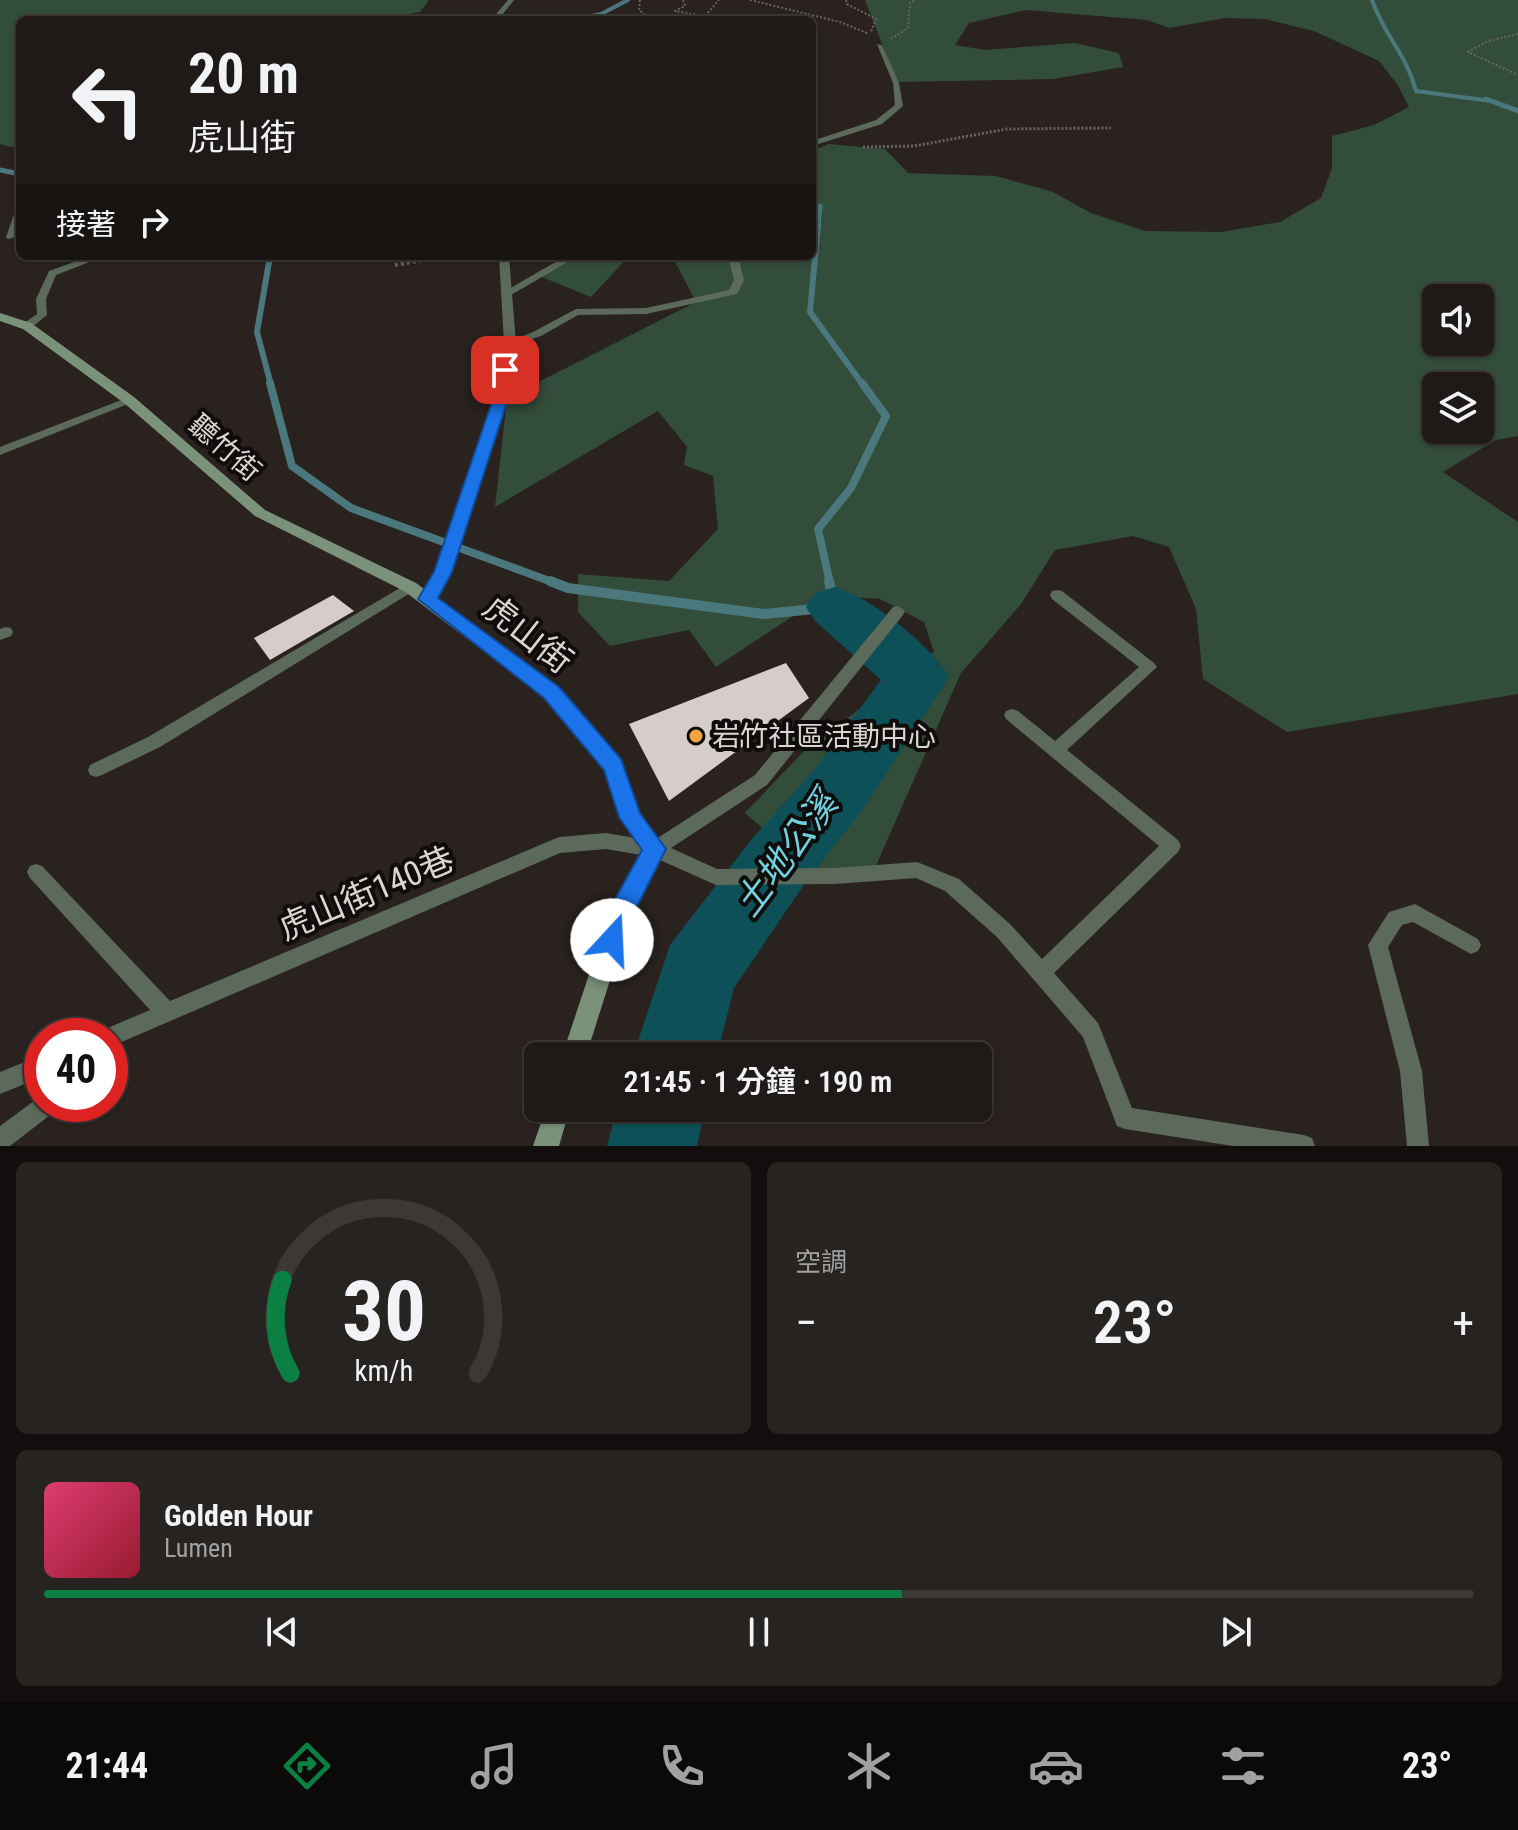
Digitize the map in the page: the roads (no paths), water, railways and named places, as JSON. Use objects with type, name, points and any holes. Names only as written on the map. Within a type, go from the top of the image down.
[{"type":"street","points":[[497,16],[511,0]]},
{"type":"street","points":[[428,599],[443,572],[501,396],[510,343],[504,260]]},
{"type":"street","name":"聽竹街","points":[[0,317],[27,326],[129,400],[260,513],[410,587],[428,599]]},
{"type":"street","name":"虎山街","points":[[428,599],[552,693],[613,766],[631,817],[655,849]]},
{"type":"street","points":[[579,1042],[621,911],[655,849]]},
{"type":"street","points":[[546,1146],[554,1122]]},
{"type":"lane","points":[[816,143],[879,122],[899,106],[896,83],[879,45]]},
{"type":"lane","points":[[11,237],[16,221]]},
{"type":"lane","points":[[27,326],[42,315],[41,299],[52,273],[89,260]]},
{"type":"lane","points":[[507,293],[566,260]]},
{"type":"lane","points":[[510,343],[537,334],[576,312],[646,311],[733,292],[739,280],[734,260]]},
{"type":"lane","points":[[0,451],[129,400]]},
{"type":"lane","points":[[96,770],[129,757],[410,587]]},
{"type":"lane","points":[[1057,595],[1149,667],[1057,749]]},
{"type":"lane","points":[[655,849],[761,780],[898,611]]},
{"type":"lane","points":[[1012,715],[1172,846],[1041,973],[1091,1030],[1125,1118],[1304,1146]]},
{"type":"lane","name":"虎山街140巷","points":[[128,1029],[559,845],[606,841],[655,849],[716,877],[835,876],[917,870],[952,885],[1004,931],[1041,973]]},
{"type":"lane","points":[[36,872],[167,1013]]},
{"type":"lane","points":[[1418,1146],[1411,1071],[1378,945],[1396,918],[1415,913],[1471,945]]},
{"type":"lane","points":[[0,1083],[24,1073]]},
{"type":"lane","points":[[0,1140],[24,1121]]},
{"type":"waterway","points":[[592,16],[628,0]]},
{"type":"waterway","points":[[1372,0],[1407,66],[1416,91],[1491,101]]},
{"type":"waterway","points":[[1486,99],[1518,111]]},
{"type":"waterway","points":[[0,170],[16,173]]},
{"type":"waterway","points":[[816,206],[820,206],[818,227]]},
{"type":"waterway","points":[[816,247],[818,225]]},
{"type":"waterway","points":[[269,260],[257,332],[271,385]]},
{"type":"waterway","points":[[815,260],[810,312],[863,385]]},
{"type":"waterway","points":[[270,383],[292,466],[351,508],[555,583]]},
{"type":"waterway","points":[[830,583],[818,529],[851,488],[886,416],[862,383]]},
{"type":"waterway","points":[[550,581],[568,588],[764,614],[835,607],[829,581]]},
{"type":"waterway","name":"土地公溪","points":[[679,1042],[698,972],[777,863],[839,789],[918,677],[835,607]]},
{"type":"waterway","name":"土地公溪","points":[[652,1146],[658,1122]]},
{"type":"place","name":"岩竹社區活動中心","points":[[696,736]]}]
